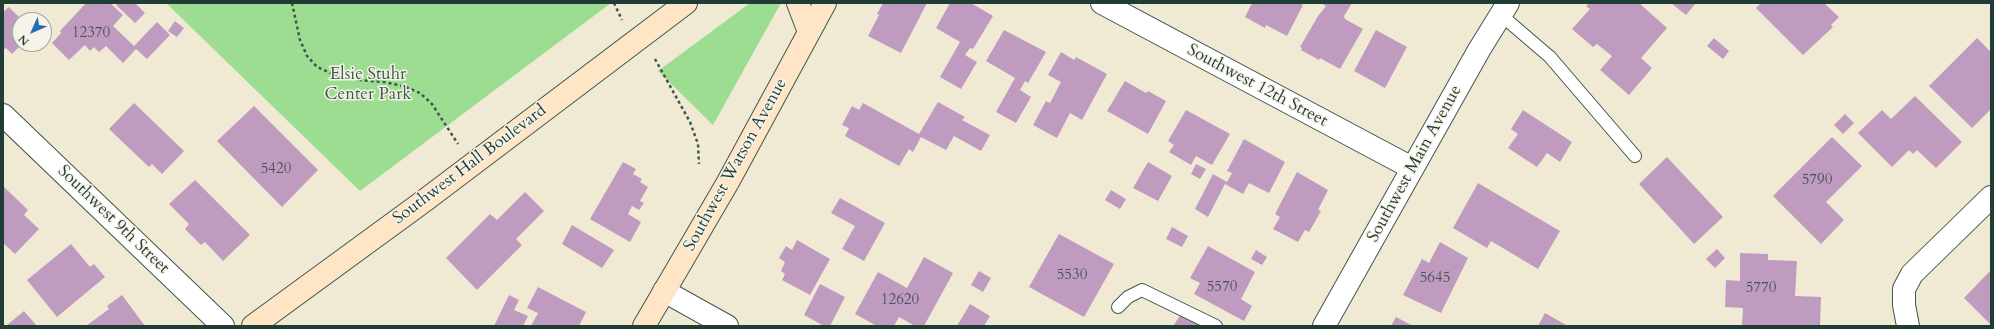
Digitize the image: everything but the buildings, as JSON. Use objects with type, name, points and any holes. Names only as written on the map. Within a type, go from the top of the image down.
[{"type":"main road","name":"Southwest Hall Boulevard","points":[[253,326],[686,3]]},
{"type":"main road","points":[[798,3],[809,32]]},
{"type":"main road","name":"Southwest Watson Avenue","points":[[644,326],[728,182],[825,3]]},
{"type":"street","name":"Southwest 12th Street","points":[[1102,3],[1412,168]]},
{"type":"street","name":"Southwest Main Avenue","points":[[1324,326],[1412,168],[1504,9]]},
{"type":"street","name":"Southwest 9th Street","points":[[3,115],[223,326]]},
{"type":"street","points":[[1908,326],[1904,305],[1904,289],[1912,274],[1991,197]]},
{"type":"street","points":[[664,291],[727,326]]},
{"type":"lane","points":[[1504,9],[1550,58],[1635,156]]},
{"type":"lane","points":[[1118,307],[1128,297],[1142,290],[1216,326]]},
{"type":"path","points":[[292,3],[300,40],[307,56],[317,67],[333,74],[360,80],[384,82],[404,86],[420,94],[432,104],[470,165]]},
{"type":"path","points":[[654,57],[690,122],[698,144],[699,164]]},
{"type":"green space","name":"Elsie Stuhr Center Park","points":[[166,3],[611,3],[360,191]]},
{"type":"green space","points":[[750,3],[781,3],[713,125],[658,71]]}]
